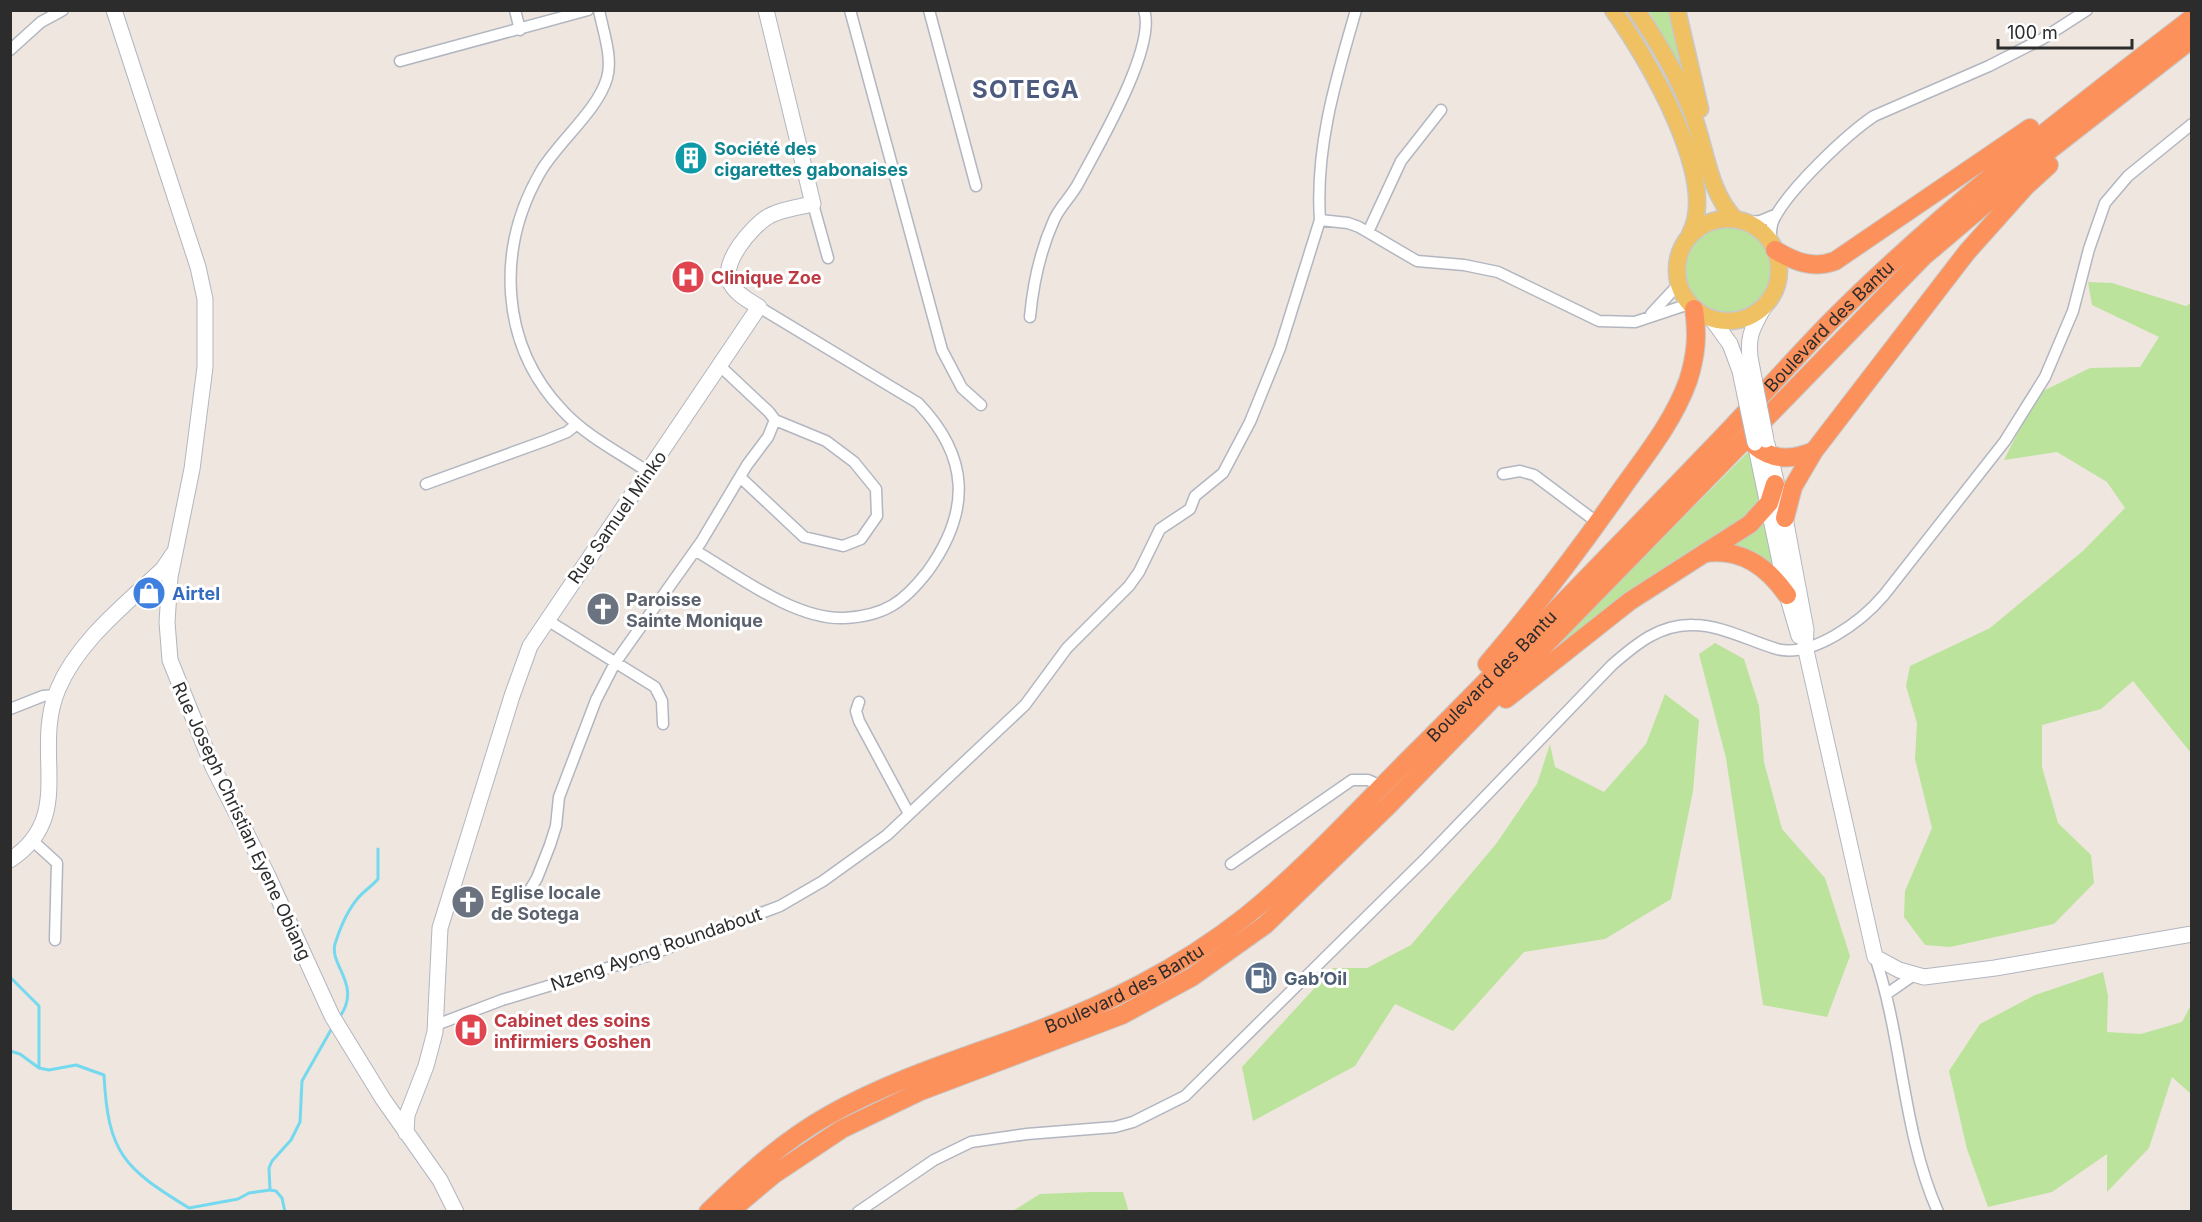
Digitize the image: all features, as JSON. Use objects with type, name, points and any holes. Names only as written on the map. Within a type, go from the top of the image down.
[{"type":"highway","points":[[1773,246],[1789,258],[1813,266],[1835,261],[2015,139],[2161,35],[2192,17]]},
{"type":"highway","name":"Boulevard des Bantu","points":[[708,1212],[770,1156],[824,1117],[901,1080],[1069,1018],[1156,977],[1192,955],[1249,914],[1293,874],[1410,757],[1713,447],[1830,322],[1921,235],[2008,160],[2192,17]]},
{"type":"highway","name":"Boulevard des Bantu","points":[[729,1212],[773,1175],[833,1134],[921,1091],[1081,1032],[1170,990],[1219,959],[1265,925],[1389,805],[1923,257],[2042,156],[2192,39]]},
{"type":"highway","points":[[1785,518],[1793,487],[1814,452],[1967,252],[2026,186],[2162,64]]},
{"type":"highway","points":[[1410,757],[1432,727],[1543,596],[1660,435],[1680,401],[1696,352],[1697,330],[1692,307]]},
{"type":"highway","points":[[1761,446],[1781,458],[1814,452]]},
{"type":"highway","points":[[1389,805],[1500,704],[1572,644],[1645,590],[1749,524],[1769,503],[1775,484]]},
{"type":"highway","points":[[1704,553],[1732,553],[1757,563],[1774,578],[1787,595]]},
{"type":"highway","points":[[694,1212],[778,1146],[824,1117]]},
{"type":"highway","points":[[741,1212],[833,1134]]},
{"type":"main road","points":[[1613,10],[1646,60],[1676,124],[1694,172],[1699,198],[1698,213],[1677,265],[1678,285],[1692,307],[1712,319],[1742,319],[1767,302],[1775,289],[1779,273],[1773,246],[1761,230],[1741,220],[1717,198],[1677,10]]},
{"type":"main road","points":[[1640,13],[1648,52],[1672,104],[1676,124]]},
{"type":"main road","points":[[1640,13],[1683,89],[1713,177]]},
{"type":"main road","points":[[1686,240],[1697,228],[1711,221],[1741,220]]},
{"type":"street","points":[[10,50],[41,22],[63,10]]},
{"type":"street","name":"Rue Joseph Christian Eyene Obiang","points":[[114,10],[198,267],[205,299],[205,368],[200,415],[169,595],[167,635],[177,681],[213,767],[268,876],[335,1022],[383,1100],[440,1180],[456,1212]]},
{"type":"street","points":[[515,10],[520,30]]},
{"type":"street","points":[[400,61],[588,10]]},
{"type":"street","points":[[599,10],[607,47],[607,78],[589,108],[542,168],[528,194],[515,234],[508,277],[518,333],[527,361],[537,379],[563,411],[577,424],[648,472]]},
{"type":"street","points":[[766,10],[828,258]]},
{"type":"street","points":[[850,10],[942,350],[962,388],[981,405]]},
{"type":"street","points":[[929,10],[976,186]]},
{"type":"street","points":[[1030,317],[1042,249],[1054,218],[1079,182],[1132,75],[1146,36],[1144,10]]},
{"type":"street","name":"Nzeng Ayong Roundabout","points":[[436,1025],[502,1000],[657,952],[780,906],[823,881],[887,835],[908,812],[1025,705],[1067,648],[1129,586],[1139,572],[1160,529],[1190,509],[1195,496],[1211,486],[1231,462],[1280,348],[1320,219],[1321,152],[1325,125],[1356,10]]},
{"type":"street","points":[[1773,246],[1771,226],[1777,214],[1829,153],[1865,122],[2007,58],[2087,10]]},
{"type":"street","points":[[1368,232],[1401,161],[1441,110]]},
{"type":"street","points":[[858,1212],[934,1160],[971,1142],[1027,1134],[1115,1127],[1132,1122],[1185,1096],[1426,858],[1504,774],[1612,665],[1638,642],[1669,628],[1693,625],[1709,627],[1786,651],[1837,635],[1871,611],[2025,413],[2059,348],[2073,311],[2099,216],[2105,202],[2128,176],[2192,124]]},
{"type":"street","points":[[696,551],[783,602],[813,613],[843,618],[892,608],[912,591],[951,536],[957,514],[959,492],[956,465],[946,437],[936,422],[918,403],[759,307],[739,294],[730,283],[728,268],[734,254],[768,217],[813,204]]},
{"type":"street","points":[[1741,220],[1760,222],[1777,214]]},
{"type":"street","points":[[1320,219],[1348,223],[1417,261],[1464,265],[1498,273],[1599,321],[1628,322],[1692,307]]},
{"type":"street","points":[[1649,317],[1678,285]]},
{"type":"street","points":[[1767,302],[1750,334],[1746,369],[1787,595],[1797,633],[1805,646]]},
{"type":"street","name":"Rue Samuel Minko","points":[[406,1133],[407,1114],[430,1055],[436,1025],[440,928],[530,646],[759,307]]},
{"type":"street","points":[[1712,319],[1746,369]]},
{"type":"street","points":[[720,366],[775,420],[826,441],[854,462],[876,489],[877,516],[861,539],[843,546],[804,537],[740,477]]},
{"type":"street","points":[[527,895],[537,878],[550,845],[556,826],[559,797],[596,700],[615,663],[665,590],[696,551],[740,477],[768,437],[775,420]]},
{"type":"street","points":[[431,483],[567,432],[577,424]]},
{"type":"street","points":[[1761,446],[1785,518],[1806,630],[1805,646],[1875,957],[1888,993],[1898,1063],[1930,1194],[1938,1212]]},
{"type":"street","points":[[1503,474],[1520,471],[1534,475],[1598,523]]},
{"type":"street","points":[[10,860],[34,842],[44,824],[49,801],[47,734],[56,695],[82,651],[163,569],[175,551]]},
{"type":"street","points":[[148,582],[153,579],[162,581],[169,595]]},
{"type":"street","points":[[547,620],[591,645],[615,663],[655,687],[662,701],[663,724]]},
{"type":"street","points":[[10,709],[43,696],[56,695]]},
{"type":"street","points":[[859,702],[856,711],[859,721],[908,812]]},
{"type":"street","points":[[1231,864],[1352,780],[1368,780],[1381,786]]},
{"type":"street","points":[[34,842],[57,863],[55,940]]},
{"type":"street","points":[[1875,957],[1914,975],[1995,968],[2192,934]]},
{"type":"street","points":[[1888,993],[1914,975]]},
{"type":"street","points":[[383,1100],[398,1106],[405,1104],[416,1093]]},
{"type":"green space","points":[[1649,11],[1672,11],[1689,85]]},
{"type":"green space","points":[[1727,226],[1752,233],[1764,245],[1771,270],[1764,295],[1752,307],[1727,314],[1702,307],[1690,295],[1683,270],[1690,245],[1702,233]]},
{"type":"green space","points":[[2088,282],[2112,283],[2186,306],[2191,303],[2191,753],[2133,681],[2101,709],[2042,725],[2042,767],[2058,823],[2091,855],[2094,883],[2054,924],[1950,947],[1925,945],[1904,917],[1905,891],[1932,828],[1915,759],[1917,723],[1906,686],[1910,666],[1990,628],[2084,550],[2125,508],[2107,482],[2057,452],[2004,460],[2037,394],[2090,368],[2140,367],[2159,337],[2092,305]]},
{"type":"green space","points":[[1749,451],[1758,490],[1754,513],[1522,679]]},
{"type":"green space","points":[[1765,517],[1778,574],[1720,548]]},
{"type":"green space","points":[[1715,643],[1744,659],[1759,706],[1764,762],[1782,829],[1825,878],[1850,956],[1827,1017],[1763,1005],[1726,758],[1699,654]]},
{"type":"green space","points":[[1665,694],[1699,720],[1693,791],[1671,899],[1605,939],[1524,952],[1453,1031],[1395,1004],[1355,1066],[1253,1121],[1242,1067],[1333,968],[1367,968],[1411,945],[1496,844],[1537,784],[1550,744],[1555,767],[1604,792],[1646,744]]},
{"type":"green space","points":[[2103,972],[2108,996],[2107,1032],[2141,1034],[2182,1022],[2191,1005],[2191,1094],[2172,1077],[2149,1148],[2107,1192],[2107,1154],[2052,1192],[1988,1207],[1967,1149],[1949,1071],[1980,1024],[2035,995]]},
{"type":"green space","points":[[1123,1192],[1128,1209],[1126,1212],[1013,1211],[1040,1194]]},
{"type":"waterway","points":[[339,1018],[348,996],[347,986],[336,960],[335,944],[350,908],[360,895],[378,879],[378,849]]},
{"type":"waterway","points":[[10,977],[39,1006],[39,1068],[49,1070],[76,1065],[104,1075],[106,1102],[116,1141],[124,1156],[149,1181],[189,1208],[238,1199],[249,1193],[276,1191],[282,1198],[285,1212]]},
{"type":"waterway","points":[[270,1190],[269,1168],[272,1161],[291,1140],[300,1122],[302,1081],[332,1028]]},
{"type":"waterway","points":[[10,1051],[20,1054],[39,1068]]},
{"type":"place","name":"Société des cigarettes gabonaises","points":[[691,158]]},
{"type":"place","name":"Clinique Zoe","points":[[688,277]]},
{"type":"place","name":"Airtel","points":[[149,593]]},
{"type":"place","name":"Paroisse Sainte Monique","points":[[603,609]]},
{"type":"place","name":"Eglise locale de Sotega","points":[[468,902]]},
{"type":"place","name":"Gab’Oil","points":[[1261,978]]},
{"type":"place","name":"Cabinet des soins infirmiers Goshen","points":[[471,1030]]},
{"type":"district","name":"SOTEGA","points":[[1026,89]]}]
